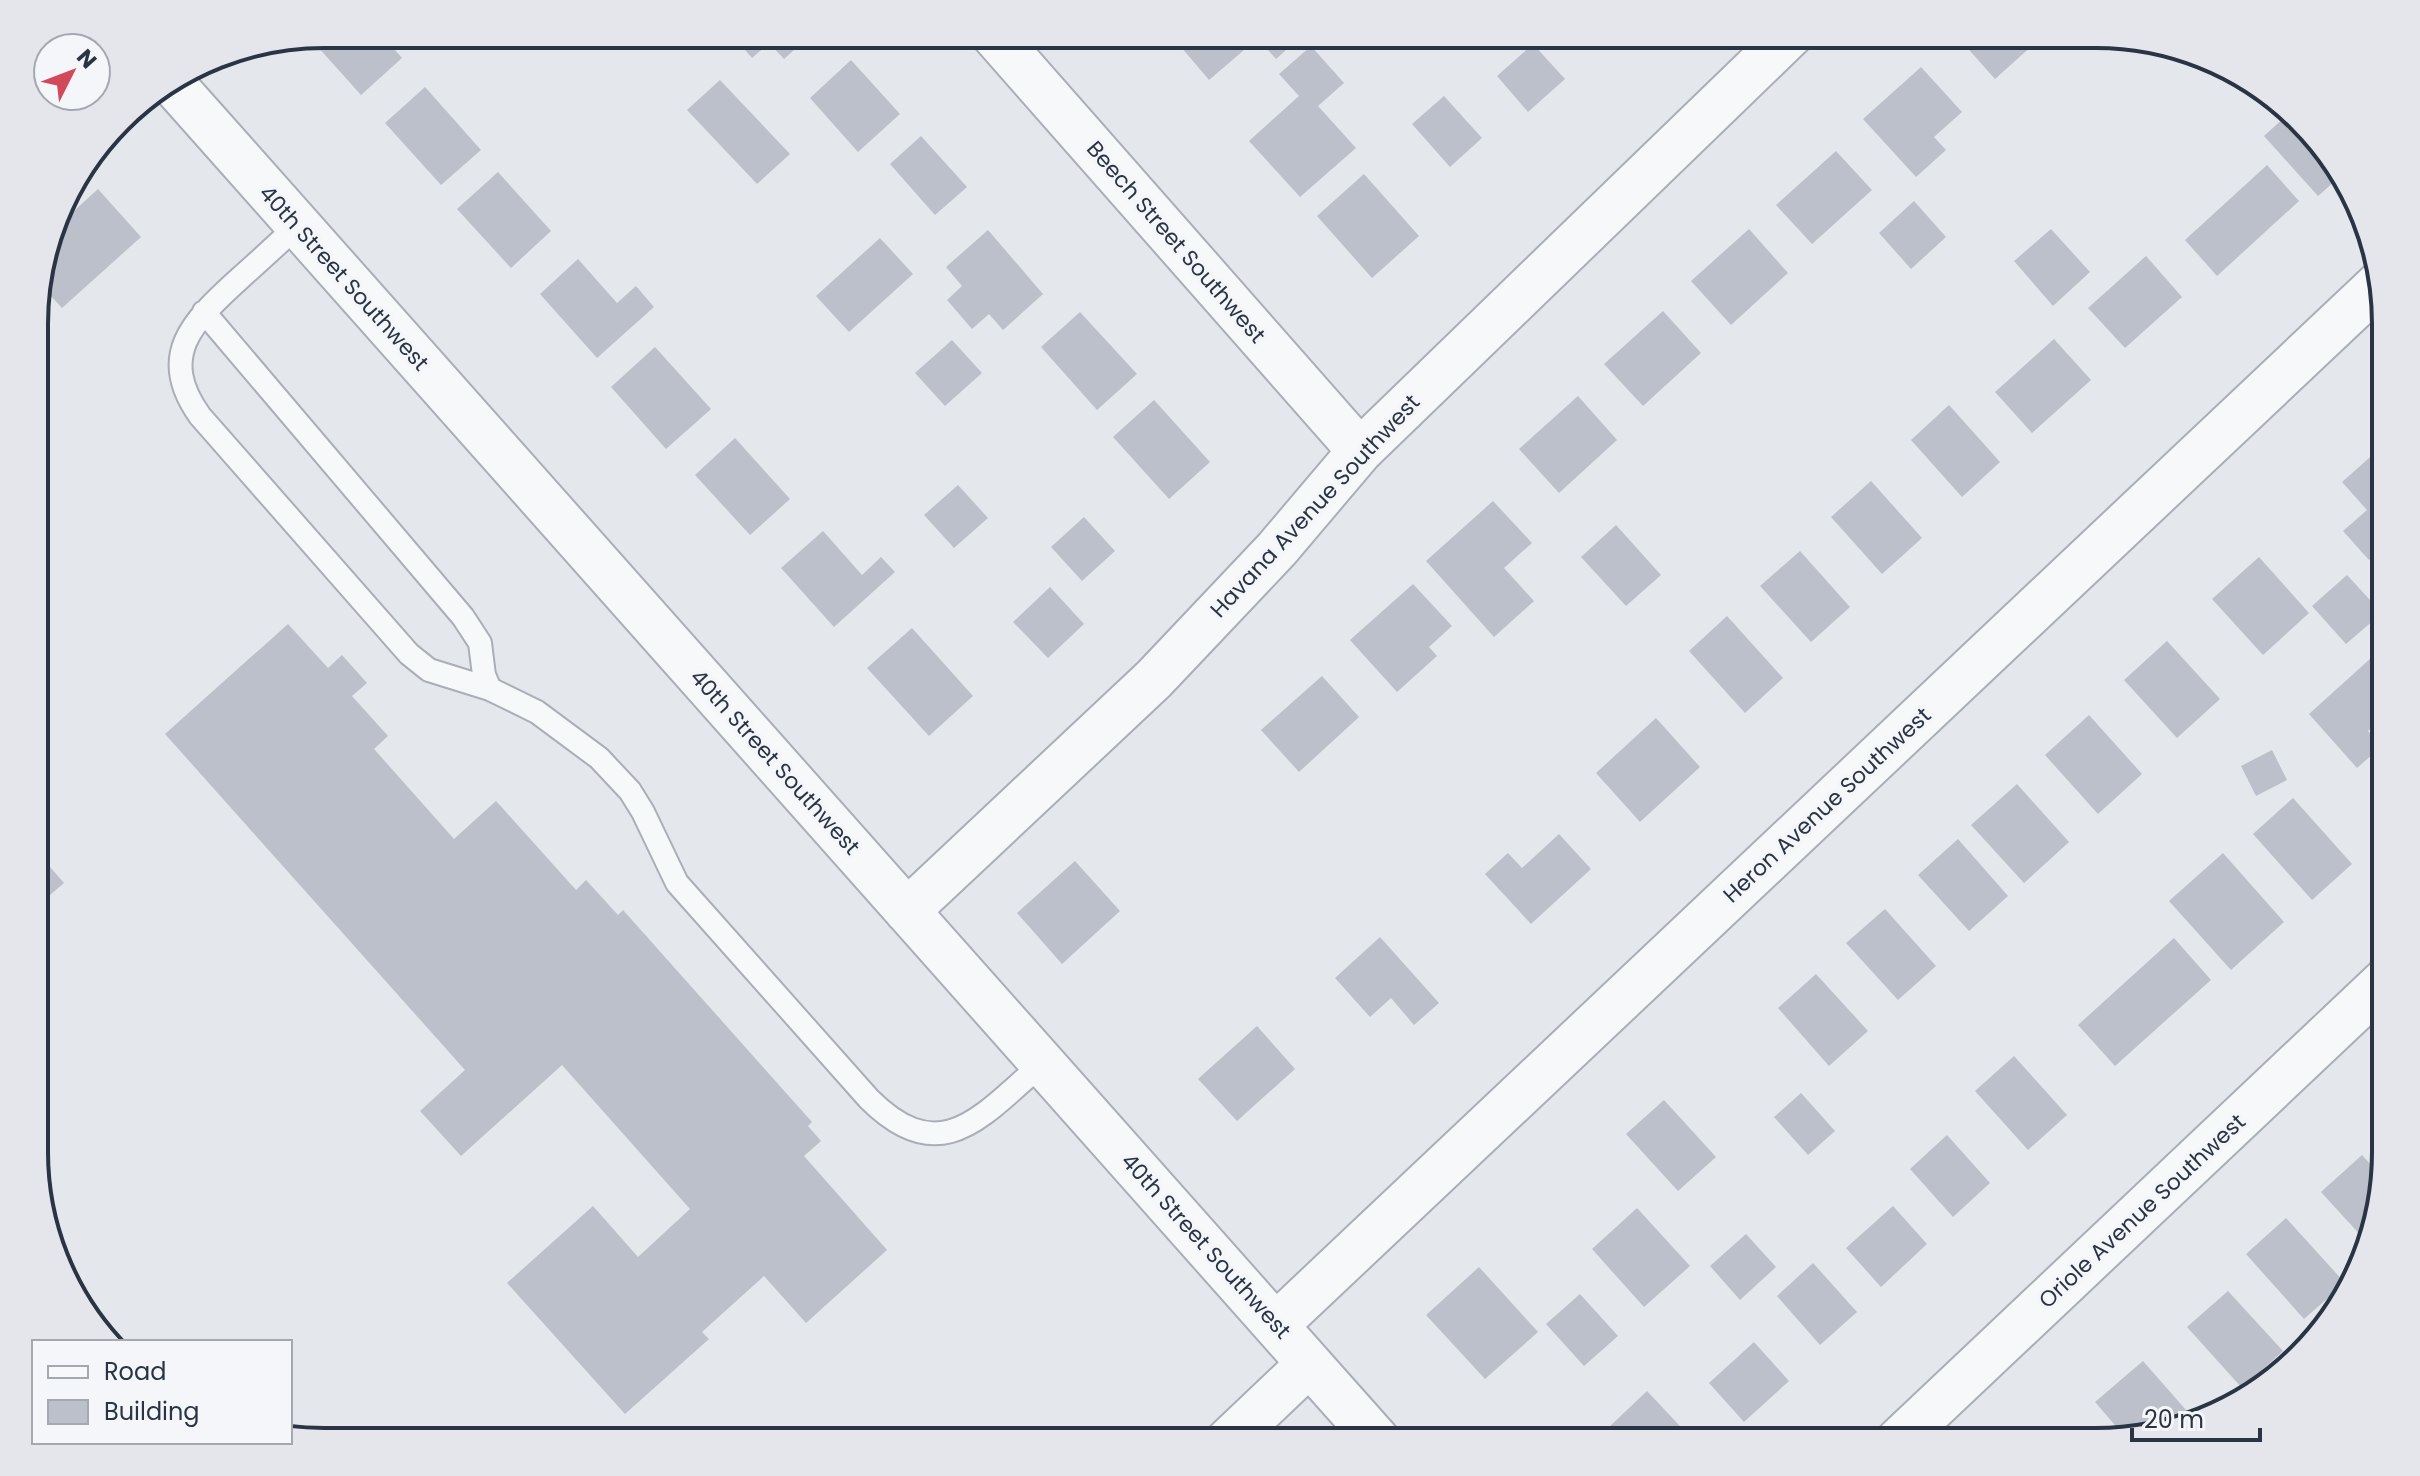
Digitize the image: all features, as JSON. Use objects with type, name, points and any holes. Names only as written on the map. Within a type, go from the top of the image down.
[{"type":"street","name":"Beech Street Southwest","points":[[1005,48],[1360,451]]},
{"type":"street","name":"Havana Avenue Southwest","points":[[907,911],[1154,679],[1277,549],[1360,451],[1777,48]]},
{"type":"street","name":"40th Street Southwest","points":[[178,90],[1366,1427]]},
{"type":"street","name":"Heron Avenue Southwest","points":[[1276,1325],[2370,293]]},
{"type":"street","name":"Oriole Avenue Southwest","points":[[1913,1427],[2371,994]]},
{"type":"street","points":[[1242,1427],[1309,1364]]},
{"type":"lane","points":[[298,225],[204,312],[188,335],[180,361],[183,389],[200,416],[409,654],[429,670],[490,689],[559,726],[614,773],[643,812],[677,883],[869,1099],[895,1122],[927,1135],[954,1133],[981,1117],[1043,1063]]},
{"type":"lane","points":[[204,312],[463,617],[480,643],[484,675],[490,689]]},
{"type":"building","points":[[319,48],[393,48],[402,58],[361,95]]},
{"type":"building","points":[[743,48],[763,48],[752,58]]},
{"type":"building","points":[[774,48],[796,48],[784,59]]},
{"type":"building","points":[[1182,48],[1242,48],[1244,50],[1209,80]]},
{"type":"building","points":[[1266,48],[1288,48],[1276,59]]},
{"type":"building","points":[[1309,48],[1313,48],[1344,83],[1318,106],[1356,148],[1300,197],[1249,141],[1299,96],[1279,74]]},
{"type":"building","points":[[1528,48],[1537,48],[1565,79],[1528,112],[1497,76]]},
{"type":"building","points":[[1967,48],[2029,48],[1995,79]]},
{"type":"building","points":[[851,60],[900,114],[858,152],[810,98]]},
{"type":"building","points":[[1921,67],[1962,112],[1934,137],[1946,150],[1916,177],[1863,119]]},
{"type":"building","points":[[720,80],[790,154],[757,184],[687,110]]},
{"type":"building","points":[[425,87],[481,150],[441,185],[385,123]]},
{"type":"building","points":[[1444,96],[1482,138],[1450,167],[1412,124]]},
{"type":"building","points":[[2281,120],[2315,156],[2333,183],[2318,196],[2264,136]]},
{"type":"building","points":[[921,136],[967,187],[935,215],[890,164]]},
{"type":"building","points":[[1836,151],[1872,190],[1812,244],[1776,205]]},
{"type":"building","points":[[2267,165],[2299,201],[2217,276],[2185,240]]},
{"type":"building","points":[[498,172],[551,231],[511,268],[457,209]]},
{"type":"building","points":[[1364,174],[1419,236],[1372,278],[1317,216]]},
{"type":"building","points":[[98,189],[141,237],[62,308],[50,295],[50,288],[71,213]]},
{"type":"building","points":[[1914,201],[1946,237],[1911,269],[1879,233]]},
{"type":"building","points":[[1749,229],[1788,273],[1731,325],[1691,281]]},
{"type":"building","points":[[2051,229],[2090,272],[2053,306],[2014,261]]},
{"type":"building","points":[[988,230],[1043,294],[1003,330],[989,314],[972,329],[947,300],[962,286],[946,267]]},
{"type":"building","points":[[880,238],[913,274],[849,332],[816,296]]},
{"type":"building","points":[[2146,256],[2182,297],[2125,348],[2088,308]]},
{"type":"building","points":[[578,259],[617,303],[636,286],[654,307],[597,358],[540,294]]},
{"type":"building","points":[[1663,311],[1701,353],[1643,406],[1604,364]]},
{"type":"building","points":[[1080,312],[1137,374],[1097,410],[1041,347]]},
{"type":"building","points":[[2054,339],[2091,380],[2032,433],[1995,392]]},
{"type":"building","points":[[952,340],[982,373],[945,406],[915,373]]},
{"type":"building","points":[[655,347],[711,409],[666,449],[611,387]]},
{"type":"building","points":[[1578,396],[1617,440],[1559,493],[1519,449]]},
{"type":"building","points":[[1154,400],[1210,462],[1169,499],[1113,437]]},
{"type":"building","points":[[1949,405],[2000,462],[1962,497],[1911,440]]},
{"type":"building","points":[[735,438],[790,499],[750,535],[695,475]]},
{"type":"building","points":[[2371,456],[2369,560],[2343,531],[2367,510],[2342,482]]},
{"type":"building","points":[[1871,481],[1922,538],[1882,574],[1831,517]]},
{"type":"building","points":[[958,485],[988,518],[954,548],[924,515]]},
{"type":"building","points":[[1493,501],[1532,543],[1504,568],[1534,601],[1494,637],[1426,561]]},
{"type":"building","points":[[1084,517],[1115,551],[1082,581],[1051,547]]},
{"type":"building","points":[[1616,525],[1661,575],[1626,606],[1581,557]]},
{"type":"building","points":[[823,531],[862,575],[881,557],[895,572],[834,627],[781,568]]},
{"type":"building","points":[[1800,551],[1850,607],[1811,642],[1760,586]]},
{"type":"building","points":[[2259,557],[2309,613],[2263,655],[2212,599]]},
{"type":"building","points":[[2347,575],[2371,601],[2371,622],[2346,644],[2312,606]]},
{"type":"building","points":[[1413,584],[1452,626],[1429,647],[1437,656],[1397,692],[1350,640]]},
{"type":"building","points":[[1050,587],[1084,624],[1048,658],[1013,622]]},
{"type":"building","points":[[1727,616],[1783,678],[1745,713],[1689,651]]},
{"type":"building","points":[[288,624],[328,668],[342,655],[367,683],[352,696],[388,736],[374,749],[454,839],[496,801],[576,890],[586,880],[618,915],[623,910],[812,1122],[808,1126],[821,1141],[804,1156],[887,1250],[806,1323],[764,1276],[702,1332],[709,1339],[625,1414],[507,1283],[593,1206],[638,1257],[690,1209],[562,1065],[461,1156],[420,1111],[465,1070],[165,734]]},
{"type":"building","points":[[912,628],[973,696],[929,736],[867,668]]},
{"type":"building","points":[[2167,641],[2220,699],[2177,738],[2124,680]]},
{"type":"building","points":[[2371,658],[2371,728],[2368,731],[2371,734],[2371,756],[2357,768],[2309,714]]},
{"type":"building","points":[[1322,676],[1359,717],[1299,772],[1261,730]]},
{"type":"building","points":[[2089,715],[2142,774],[2098,814],[2045,755]]},
{"type":"building","points":[[1656,718],[1700,767],[1640,822],[1596,773]]},
{"type":"building","points":[[2272,750],[2287,780],[2256,796],[2241,766]]},
{"type":"building","points":[[2017,784],[2069,842],[2024,883],[1971,825]]},
{"type":"building","points":[[2293,798],[2352,864],[2312,900],[2253,834]]},
{"type":"building","points":[[1559,834],[1591,869],[1531,924],[1485,874],[1508,853],[1522,868]]},
{"type":"building","points":[[1958,839],[2008,896],[1969,931],[1918,875]]},
{"type":"building","points":[[2223,853],[2284,922],[2231,970],[2169,901]]},
{"type":"building","points":[[1075,861],[1120,911],[1062,964],[1017,913]]},
{"type":"building","points":[[48,865],[64,883],[48,897]]},
{"type":"building","points":[[1885,909],[1936,966],[1898,1000],[1846,943]]},
{"type":"building","points":[[1380,937],[1439,1003],[1414,1025],[1391,998],[1370,1017],[1335,978]]},
{"type":"building","points":[[2174,938],[2211,980],[2115,1066],[2078,1025]]},
{"type":"building","points":[[1816,974],[1868,1031],[1829,1066],[1778,1008]]},
{"type":"building","points":[[1257,1026],[1295,1069],[1237,1121],[1198,1079]]},
{"type":"building","points":[[2014,1056],[2067,1115],[2028,1150],[1975,1091]]},
{"type":"building","points":[[1801,1093],[1835,1131],[1808,1155],[1774,1117]]},
{"type":"building","points":[[1664,1100],[1716,1157],[1678,1191],[1626,1134]]},
{"type":"building","points":[[1947,1135],[1990,1183],[1953,1217],[1910,1169]]},
{"type":"building","points":[[2362,1155],[2371,1165],[2367,1206],[2359,1234],[2321,1192]]},
{"type":"building","points":[[1893,1206],[1927,1244],[1881,1287],[1846,1248]]},
{"type":"building","points":[[1637,1208],[1690,1266],[1644,1307],[1592,1249]]},
{"type":"building","points":[[2286,1218],[2341,1279],[2331,1295],[2304,1319],[2246,1254]]},
{"type":"building","points":[[1746,1234],[1776,1267],[1740,1300],[1710,1266]]},
{"type":"building","points":[[1813,1263],[1857,1312],[1820,1345],[1777,1296]]},
{"type":"building","points":[[1479,1267],[1538,1332],[1485,1379],[1426,1315]]},
{"type":"building","points":[[2228,1291],[2283,1351],[2241,1387],[2187,1327]]},
{"type":"building","points":[[1580,1294],[1618,1336],[1584,1366],[1546,1324]]},
{"type":"building","points":[[1754,1342],[1789,1381],[1744,1422],[1709,1383]]},
{"type":"building","points":[[2143,1361],[2188,1412],[2150,1423],[2116,1427],[2095,1402]]},
{"type":"building","points":[[1647,1391],[1681,1427],[1609,1427]]}]
